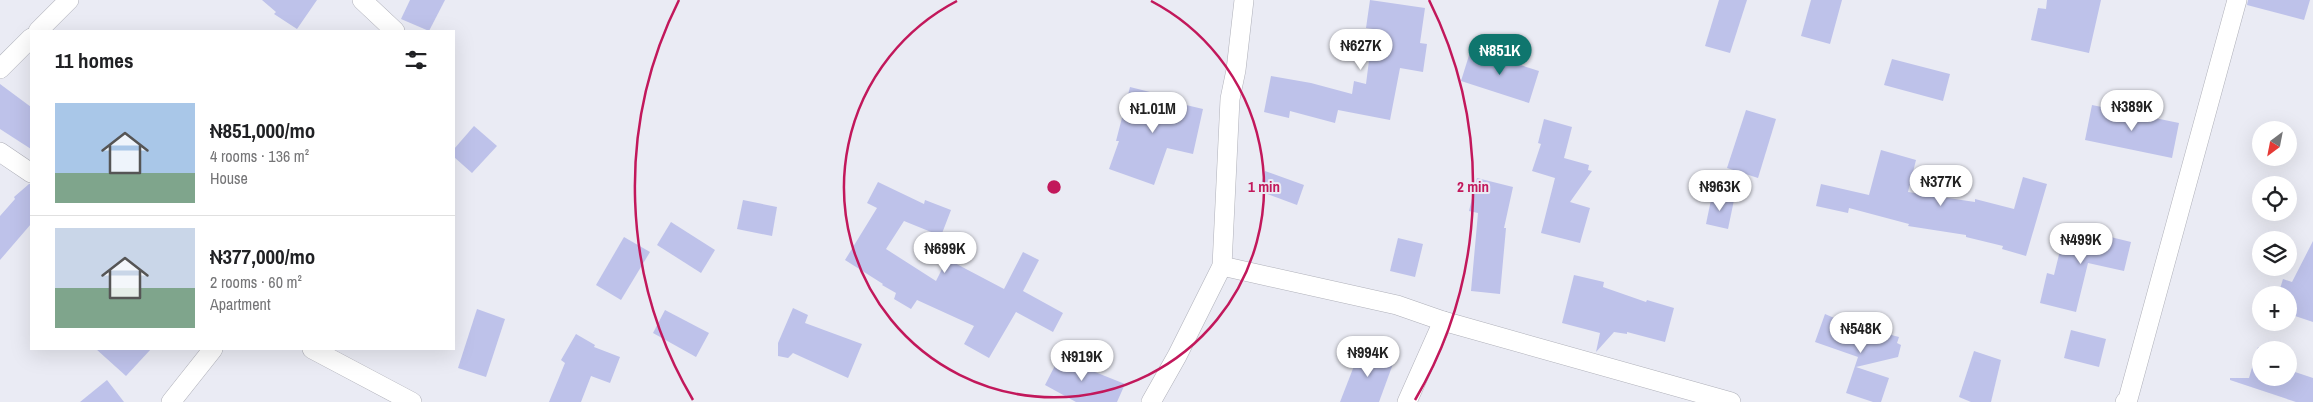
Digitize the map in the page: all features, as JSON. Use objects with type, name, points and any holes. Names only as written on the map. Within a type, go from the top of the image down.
[{"type":"street","points":[[39,30],[69,0]]},
{"type":"street","points":[[362,0],[395,30]]},
{"type":"street","points":[[1151,402],[1177,356],[1222,266],[1230,99],[1236,70],[1244,0]]},
{"type":"street","points":[[2129,401],[2237,0]]},
{"type":"street","points":[[0,69],[30,39]]},
{"type":"street","points":[[0,152],[30,172]]},
{"type":"street","points":[[1222,266],[1396,305],[1443,322],[1731,402]]},
{"type":"street","points":[[1407,402],[1443,322]]},
{"type":"street","points":[[171,402],[212,350]]},
{"type":"street","points":[[314,350],[412,402]]},
{"type":"building","points":[[262,0],[317,0],[297,29],[274,14],[276,12]]},
{"type":"building","points":[[410,0],[445,0],[430,30],[401,19]]},
{"type":"building","points":[[1370,0],[1425,8],[1420,43],[1427,44],[1423,72],[1400,68],[1390,120],[1338,110],[1335,123],[1290,111],[1289,118],[1264,112],[1271,76],[1311,83],[1352,94],[1354,81],[1366,84],[1373,29],[1366,28]]},
{"type":"building","points":[[1719,0],[1747,0],[1730,53],[1705,46]]},
{"type":"building","points":[[1811,0],[1842,0],[1830,44],[1801,36]]},
{"type":"building","points":[[2047,0],[2101,0],[2089,53],[2031,40],[2038,8],[2046,9]]},
{"type":"building","points":[[2248,0],[2310,0],[2304,20],[2247,5]]},
{"type":"building","points":[[1471,49],[1539,71],[1529,103],[1461,81]]},
{"type":"building","points":[[1892,59],[1950,74],[1943,101],[1884,85]]},
{"type":"building","points":[[0,84],[30,106],[30,148],[0,129]]},
{"type":"building","points":[[1130,87],[1166,96],[1165,100],[1203,109],[1193,154],[1167,148],[1154,185],[1109,169],[1119,141],[1116,141]]},
{"type":"building","points":[[2092,105],[2179,123],[2172,158],[2085,140]]},
{"type":"building","points":[[1746,110],[1776,119],[1758,178],[1727,168]]},
{"type":"building","points":[[1544,119],[1572,127],[1564,158],[1589,165],[1588,170],[1592,171],[1570,202],[1590,208],[1580,243],[1541,233],[1555,178],[1532,171],[1541,144],[1538,143]]},
{"type":"building","points":[[474,126],[497,146],[472,173],[455,158],[455,148]]},
{"type":"building","points":[[1881,150],[1916,160],[1908,192],[1975,202],[1975,199],[2014,209],[2023,177],[2047,184],[2026,256],[2002,249],[2003,246],[1966,237],[1966,235],[1908,226],[1909,224],[1849,208],[1848,213],[1816,206],[1821,184],[1869,195]]},
{"type":"building","points":[[1265,171],[1304,185],[1297,205],[1259,191]]},
{"type":"building","points":[[1477,178],[1513,187],[1504,228],[1506,228],[1500,294],[1471,291],[1478,213],[1469,211]]},
{"type":"building","points":[[878,182],[924,204],[925,200],[951,210],[941,236],[904,221],[886,249],[936,281],[947,259],[1004,289],[1023,252],[1039,260],[1023,291],[1063,313],[1053,332],[1016,312],[989,358],[964,344],[974,326],[917,300],[911,309],[894,299],[896,293],[845,260],[877,208],[867,203]]},
{"type":"building","points":[[30,184],[30,225],[0,260],[0,216],[15,199],[14,197]]},
{"type":"building","points":[[1712,195],[1734,200],[1728,229],[1706,224]]},
{"type":"building","points":[[743,200],[777,207],[772,236],[737,229]]},
{"type":"building","points":[[671,222],[715,250],[701,273],[657,245]]},
{"type":"building","points":[[2066,226],[2131,242],[2124,271],[2088,263],[2076,312],[2040,303],[2047,273],[2054,275]]},
{"type":"building","points":[[624,237],[650,252],[621,300],[596,285]]},
{"type":"building","points":[[1398,238],[1423,244],[1415,277],[1390,271]]},
{"type":"building","points":[[2313,241],[2313,322],[2297,317],[2297,286],[2281,286],[2283,279],[2292,282],[2297,276],[2297,272]]},
{"type":"building","points":[[1574,275],[1604,282],[1603,287],[1646,302],[1647,300],[1674,308],[1665,342],[1627,332],[1627,334],[1614,332],[1596,352],[1600,333],[1562,323]]},
{"type":"building","points":[[793,308],[808,315],[805,323],[862,344],[848,378],[793,353],[788,358],[778,356],[778,343]]},
{"type":"building","points":[[477,309],[505,319],[486,377],[458,368]]},
{"type":"building","points":[[665,310],[709,333],[696,357],[653,333]]},
{"type":"building","points":[[1825,314],[1846,323],[1899,337],[1897,343],[1901,345],[1898,357],[1856,367],[1889,378],[1881,402],[1873,402],[1846,393],[1858,357],[1815,342]]},
{"type":"building","points":[[2071,330],[2106,339],[2099,367],[2064,358]]},
{"type":"building","points":[[576,334],[595,345],[594,347],[620,357],[610,383],[591,376],[581,402],[549,402],[565,363],[561,360]]},
{"type":"building","points":[[1361,348],[1394,361],[1379,402],[1340,402]]},
{"type":"building","points":[[97,350],[150,350],[126,376]]},
{"type":"building","points":[[1063,350],[1088,363],[1085,368],[1125,384],[1117,402],[1076,402],[1045,385]]},
{"type":"building","points":[[1974,351],[2001,360],[1991,402],[1971,402],[1959,397]]},
{"type":"building","points":[[2252,368],[2252,386],[2297,386],[2297,373],[2313,378],[2313,402],[2296,402],[2230,380],[2230,378],[2249,378]]},
{"type":"building","points":[[107,380],[124,402],[80,402]]}]
